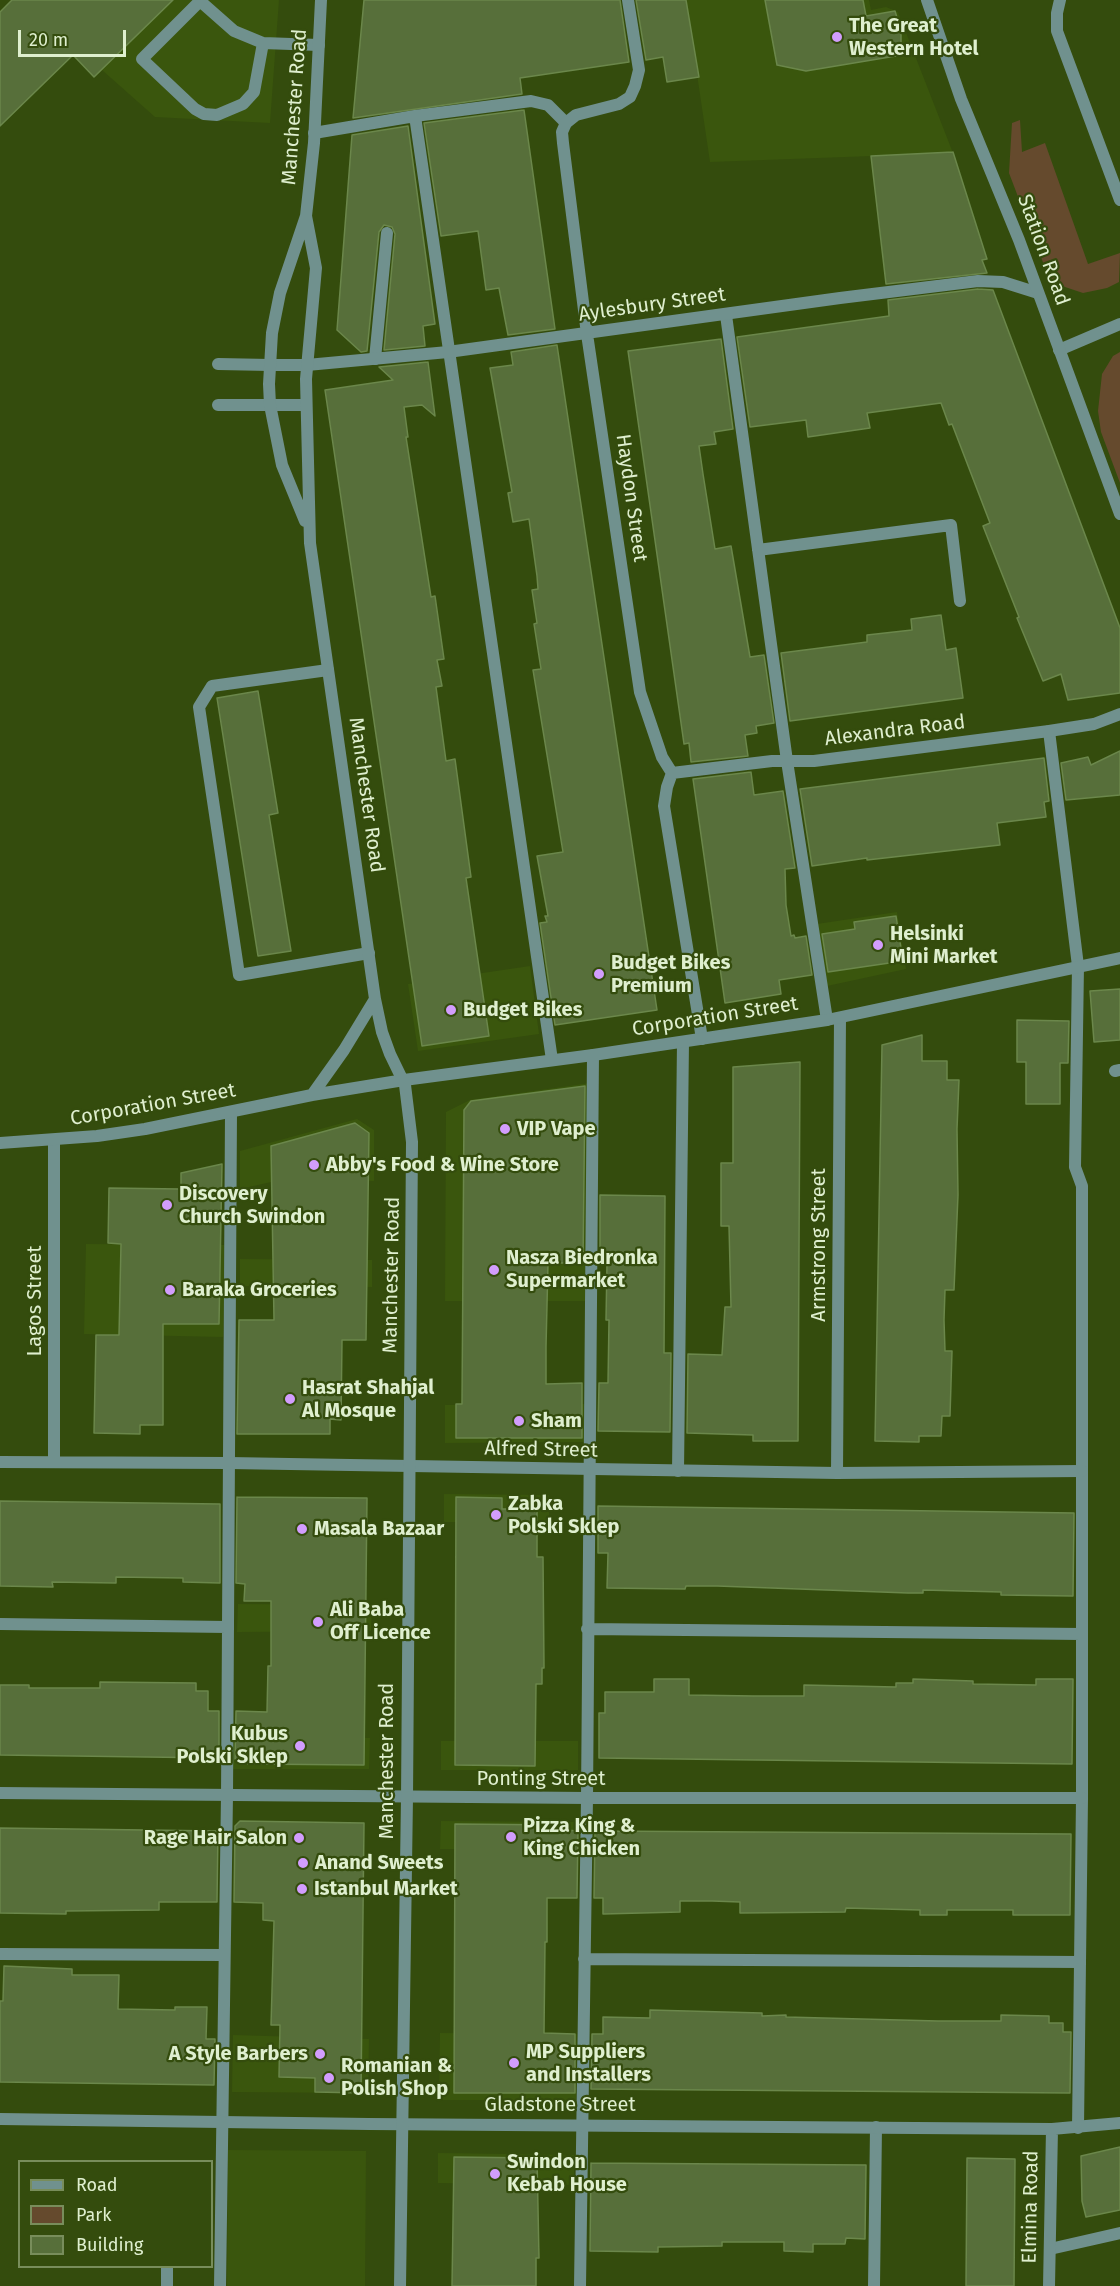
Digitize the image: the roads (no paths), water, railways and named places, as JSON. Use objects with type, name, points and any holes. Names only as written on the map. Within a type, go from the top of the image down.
[{"type":"street","name":"Manchester Road","points":[[308,528],[282,465],[270,405],[270,365],[272,333],[280,293],[306,216],[314,133],[321,0]]},
{"type":"street","points":[[314,133],[415,116],[531,101],[548,105],[566,123],[576,115],[619,104],[630,97],[639,70],[628,0]]},
{"type":"street","name":"Station Road","points":[[927,0],[961,99],[1008,209],[1120,514]]},
{"type":"street","points":[[1060,0],[1057,31],[1120,200]]},
{"type":"street","points":[[262,43],[254,92],[243,104],[217,115],[204,114],[195,110],[142,59],[200,1],[234,31],[262,43],[319,45]]},
{"type":"street","points":[[415,116],[552,1060]]},
{"type":"street","name":"Haydon Street","points":[[566,123],[562,132],[563,143],[587,334],[640,692],[662,757],[672,773]]},
{"type":"street","name":"Manchester Road","points":[[306,216],[316,268],[307,364],[308,528],[375,999],[382,1032],[390,1054],[404,1080],[412,1142],[407,1797],[400,2286]]},
{"type":"street","points":[[375,359],[387,233]]},
{"type":"street","name":"Aylesbury Street","points":[[218,364],[307,364],[448,352],[978,281],[1003,282],[1038,293]]},
{"type":"street","points":[[726,315],[787,761],[827,1020]]},
{"type":"street","points":[[1059,350],[1120,324]]},
{"type":"street","points":[[218,405],[306,405]]},
{"type":"street","points":[[758,550],[951,525],[960,601]]},
{"type":"street","points":[[328,670],[212,686],[200,707],[203,731],[239,975],[369,953]]},
{"type":"street","name":"Alexandra Road","points":[[672,773],[772,761],[814,761],[1049,731],[1094,724],[1120,714]]},
{"type":"street","points":[[1049,731],[1078,966],[1075,1167],[1082,1186],[1082,1798],[1078,2128]]},
{"type":"street","points":[[672,773],[664,806],[702,1039]]},
{"type":"street","name":"Corporation Street","points":[[0,1143],[54,1141],[145,1129],[312,1095],[404,1080],[593,1055],[840,1018],[1120,958]]},
{"type":"street","points":[[312,1095],[338,1059],[375,999]]},
{"type":"street","name":"Armstrong Street","points":[[837,1473],[840,1018]]},
{"type":"street","points":[[678,1471],[683,1042]]},
{"type":"street","points":[[580,2286],[587,1798],[593,1055]]},
{"type":"street","points":[[220,2286],[220,2122],[227,1795],[231,1112]]},
{"type":"street","name":"Lagos Street","points":[[54,1141],[54,1461]]},
{"type":"street","name":"Alfred Street","points":[[0,1462],[230,1463],[837,1473],[1082,1471]]},
{"type":"street","points":[[0,1624],[227,1627]]},
{"type":"street","points":[[587,1629],[1082,1634]]},
{"type":"street","name":"Ponting Street","points":[[0,1793],[587,1798],[1082,1798]]},
{"type":"street","points":[[0,1954],[224,1955]]},
{"type":"street","points":[[584,1959],[1080,1962]]},
{"type":"street","name":"Gladstone Street","points":[[0,2119],[1052,2129],[1120,2122]]},
{"type":"street","points":[[874,2286],[876,2127]]},
{"type":"street","name":"Elmina Road","points":[[1049,2286],[1052,2129]]},
{"type":"street","points":[[1050,2249],[1120,2233]]},
{"type":"street","points":[[167,2268],[167,2286]]},
{"type":"place","name":"The Great Western Hotel","points":[[837,37]]},
{"type":"place","name":"Helsinki Mini Market","points":[[878,945]]},
{"type":"place","name":"Budget Bikes Premium","points":[[599,974]]},
{"type":"place","name":"Budget Bikes","points":[[451,1010]]},
{"type":"place","name":"VIP Vape","points":[[505,1129]]},
{"type":"place","name":"Abby's Food & Wine Store","points":[[314,1165]]},
{"type":"place","name":"Discovery Church Swindon","points":[[167,1205]]},
{"type":"place","name":"Nasza Biedronka Supermarket","points":[[494,1270]]},
{"type":"place","name":"Baraka Groceries","points":[[170,1290]]},
{"type":"place","name":"Hasrat Shahjal Al Mosque","points":[[290,1399]]},
{"type":"place","name":"Sham","points":[[519,1421]]},
{"type":"place","name":"Zabka Polski Sklep","points":[[496,1515]]},
{"type":"place","name":"Masala Bazaar","points":[[302,1529]]},
{"type":"place","name":"Ali Baba Off Licence","points":[[318,1622]]},
{"type":"place","name":"Kubus Polski Sklep","points":[[300,1746]]},
{"type":"place","name":"Pizza King & King Chicken","points":[[511,1837]]},
{"type":"place","name":"Rage Hair Salon","points":[[299,1838]]},
{"type":"place","name":"Anand Sweets","points":[[303,1863]]},
{"type":"place","name":"Istanbul Market","points":[[302,1889]]},
{"type":"place","name":"A Style Barbers","points":[[320,2054]]},
{"type":"place","name":"MP Suppliers and Installers","points":[[514,2063]]},
{"type":"place","name":"Romanian & Polish Shop","points":[[329,2078]]},
{"type":"place","name":"Swindon Kebab House","points":[[495,2174]]}]
